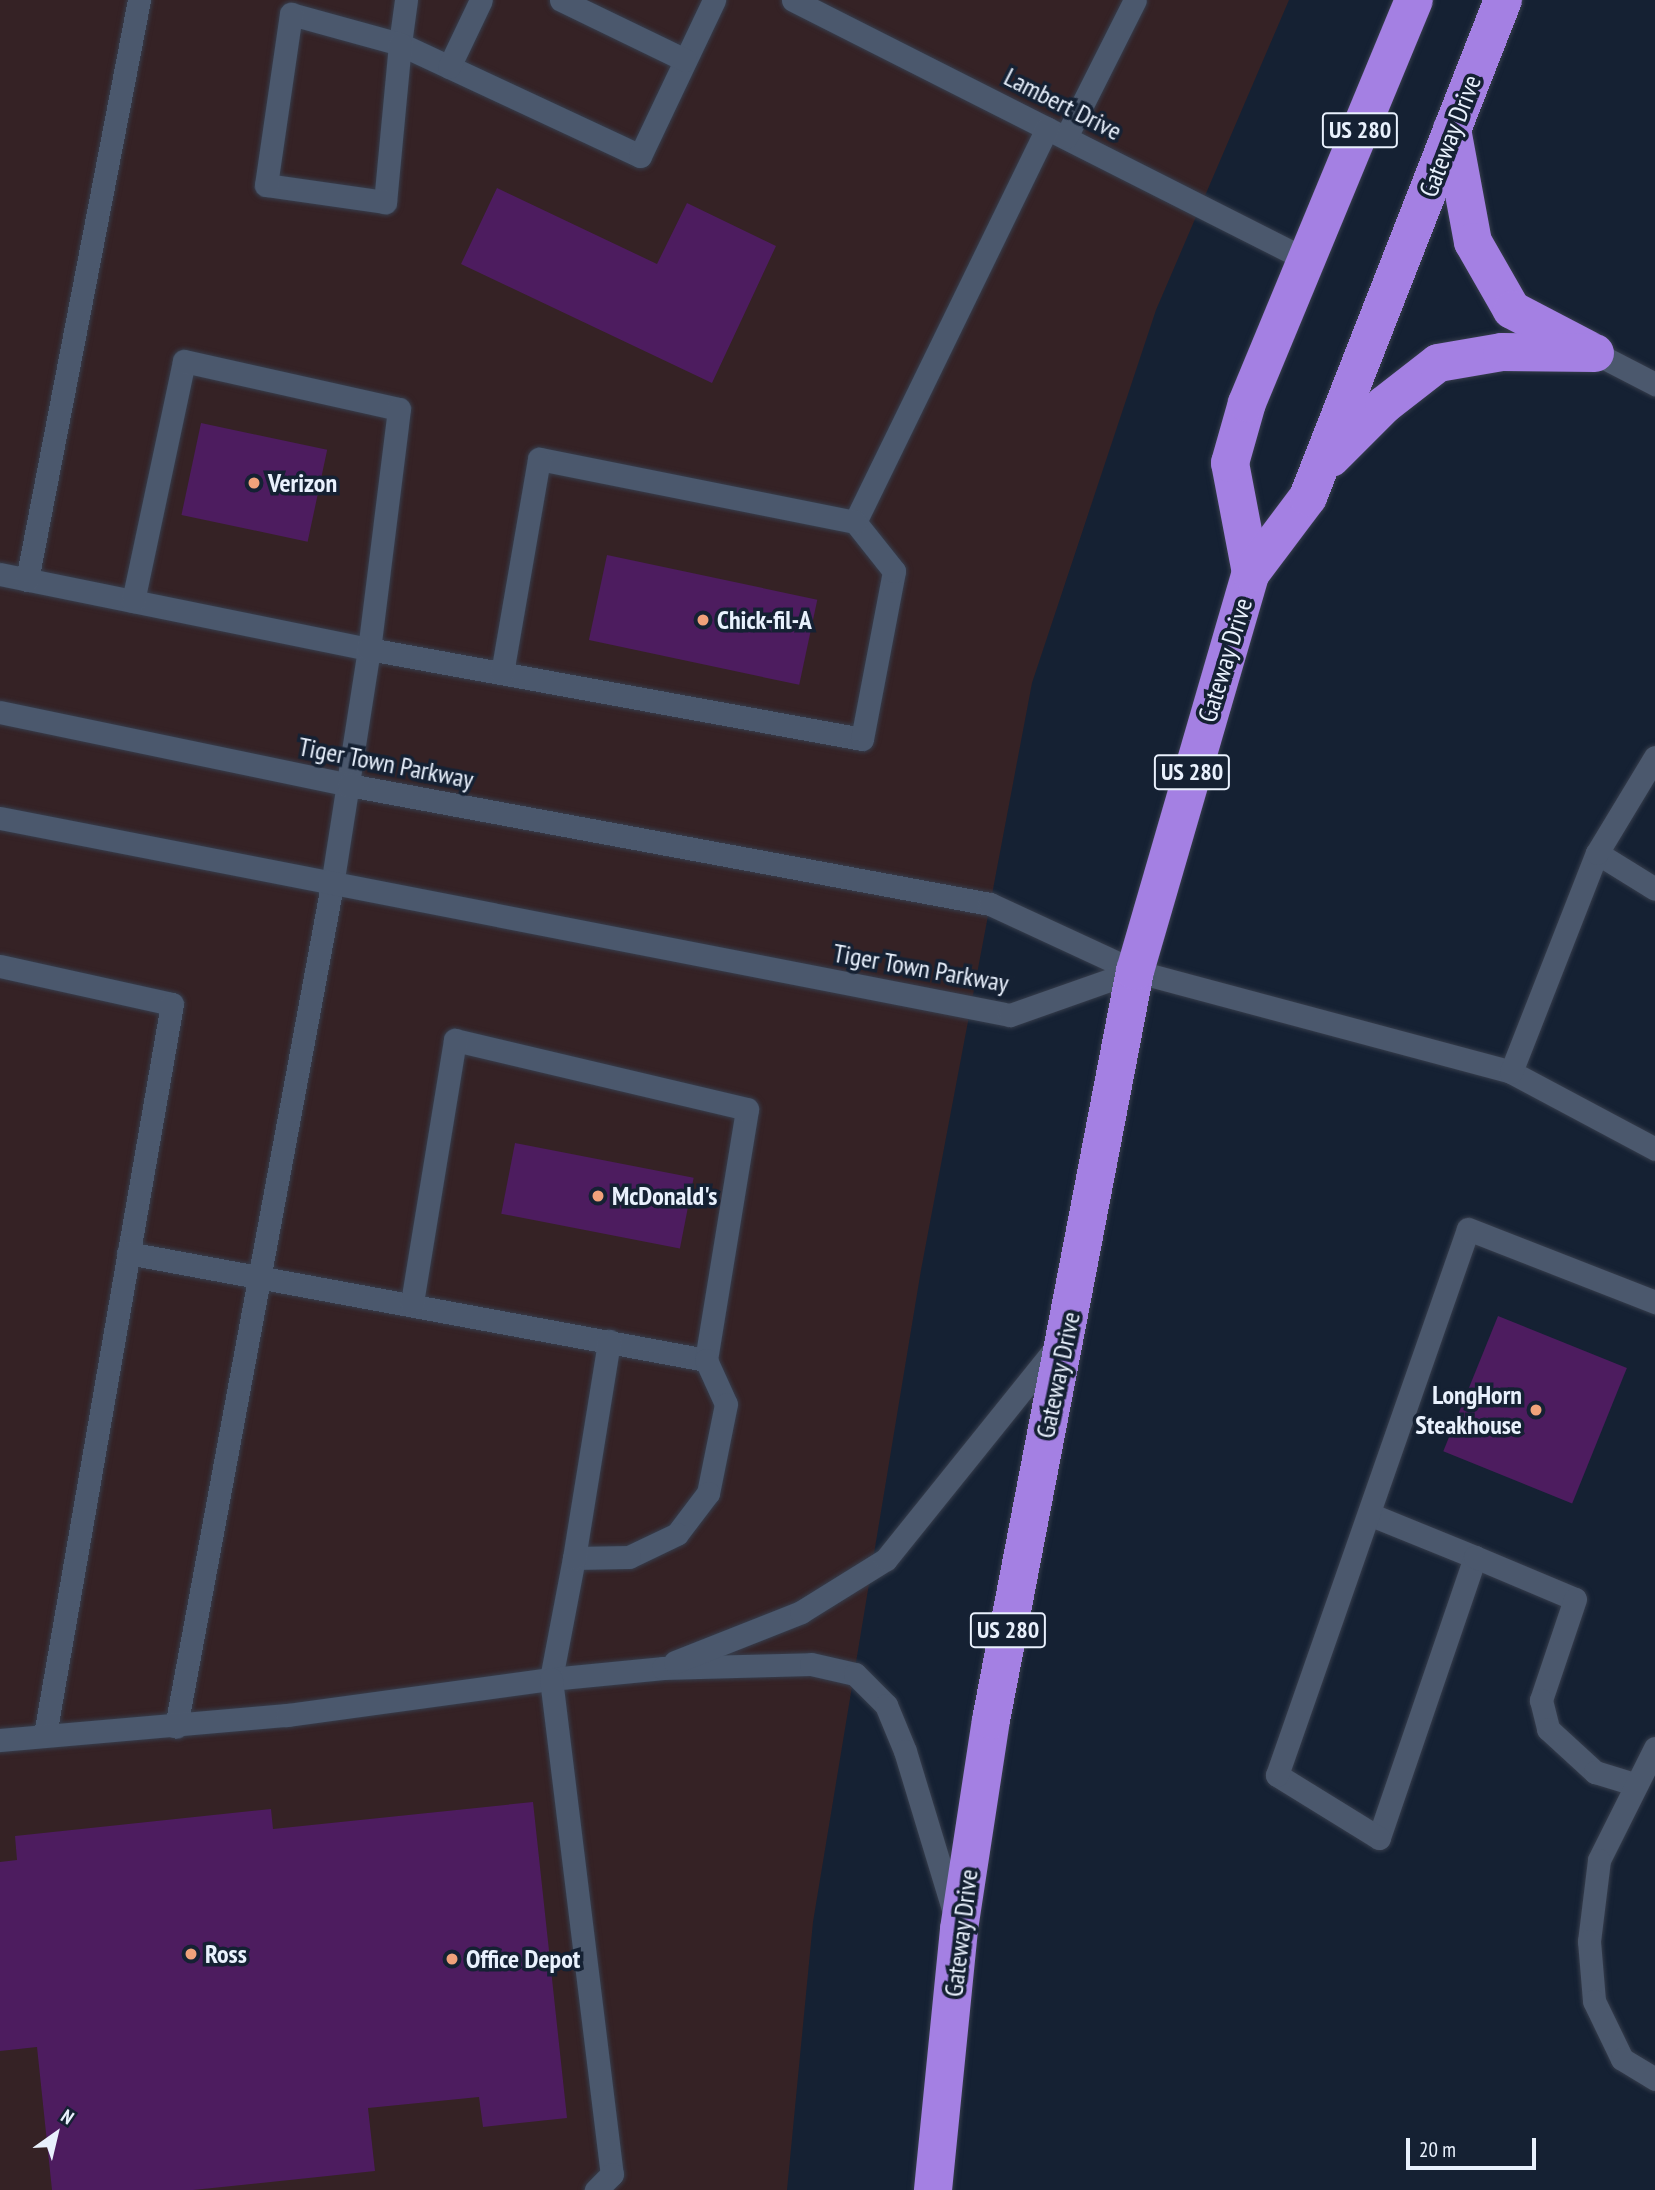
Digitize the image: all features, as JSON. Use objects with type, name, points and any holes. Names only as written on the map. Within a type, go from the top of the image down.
[{"type":"highway","name":"Gateway Drive","points":[[1251,573],[1230,463],[1247,403],[1414,0]]},
{"type":"highway","name":"Gateway Drive","points":[[933,2190],[959,1929],[993,1707],[1068,1333],[1135,971],[1251,573],[1308,497],[1320,470],[1503,0]]},
{"type":"highway","points":[[1452,129],[1473,242],[1512,310],[1595,354]]},
{"type":"highway","points":[[1320,470],[1384,405],[1438,363],[1502,352],[1595,354]]},
{"type":"lane","points":[[27,580],[139,0]]},
{"type":"lane","points":[[406,0],[400,44],[384,202],[266,185],[291,14],[400,44],[640,156],[714,0]]},
{"type":"lane","points":[[449,67],[481,0]]},
{"type":"lane","points":[[561,0],[685,60]]},
{"type":"lane","name":"Lambert Drive","points":[[793,0],[1307,260]]},
{"type":"lane","points":[[855,522],[1057,133],[1131,2]]},
{"type":"lane","points":[[1595,354],[1655,384]]},
{"type":"lane","points":[[133,601],[184,361],[399,409],[349,785],[177,1727]]},
{"type":"lane","points":[[0,574],[369,649],[862,739],[894,571],[855,522],[539,459],[502,673]]},
{"type":"lane","name":"Tiger Town Parkway","points":[[0,712],[349,785],[989,904],[1135,971]]},
{"type":"lane","points":[[1511,1072],[1597,853],[1655,757]]},
{"type":"lane","name":"Tiger Town Parkway","points":[[0,818],[332,885],[1010,1015],[1135,971]]},
{"type":"lane","points":[[1597,853],[1655,889]]},
{"type":"lane","points":[[0,966],[172,1004],[45,1735]]},
{"type":"lane","points":[[1135,971],[1511,1072],[1655,1149]]},
{"type":"lane","points":[[412,1304],[455,1040],[747,1109],[706,1360],[726,1404],[708,1493],[677,1534],[629,1557],[574,1558]]},
{"type":"lane","points":[[1475,1557],[1379,1839],[1277,1775],[1468,1229],[1655,1302]]},
{"type":"lane","points":[[128,1253],[260,1275],[706,1360]]},
{"type":"lane","points":[[663,1668],[801,1612],[886,1559],[1068,1333]]},
{"type":"lane","points":[[596,2190],[612,2174],[551,1679],[574,1558],[609,1341]]},
{"type":"lane","points":[[1368,1514],[1575,1599],[1541,1700],[1548,1729],[1595,1772],[1634,1784]]},
{"type":"lane","points":[[0,1740],[177,1727],[551,1679],[663,1668],[811,1664],[855,1674],[886,1705],[905,1751],[959,1929]]},
{"type":"lane","points":[[1655,1748],[1634,1784],[1599,1860],[1589,1941],[1594,2001],[1622,2059],[1655,2079]]},
{"type":"shaded area","points":[[0,0],[1289,0],[1156,310],[1032,683],[921,1270],[813,1922],[787,2190],[0,2190]]},
{"type":"building","points":[[497,188],[657,264],[687,203],[776,246],[712,383],[461,264]]},
{"type":"building","name":"Verizon","points":[[201,423],[327,450],[308,542],[181,515]]},
{"type":"building","name":"Chick-fil-A","points":[[607,555],[817,600],[799,685],[589,640]]},
{"type":"building","name":"McDonald's","points":[[515,1143],[694,1178],[680,1248],[501,1214]]},
{"type":"building","name":"LongHorn Steakhouse","points":[[1498,1316],[1627,1368],[1572,1503],[1443,1451]]},
{"type":"building","name":"Ross","points":[[533,1802],[567,2118],[483,2127],[479,2097],[368,2108],[375,2171],[193,2190],[52,2190],[37,2047],[0,2051],[0,1862],[17,1860],[15,1836],[271,1809],[273,1829]]},
{"type":"place","name":"Verizon","points":[[254,483]]},
{"type":"place","name":"Chick-fil-A","points":[[703,620]]},
{"type":"place","name":"McDonald's","points":[[598,1196]]},
{"type":"place","name":"LongHorn Steakhouse","points":[[1536,1410]]},
{"type":"place","name":"Ross","points":[[191,1954]]},
{"type":"place","name":"Office Depot","points":[[452,1959]]}]
